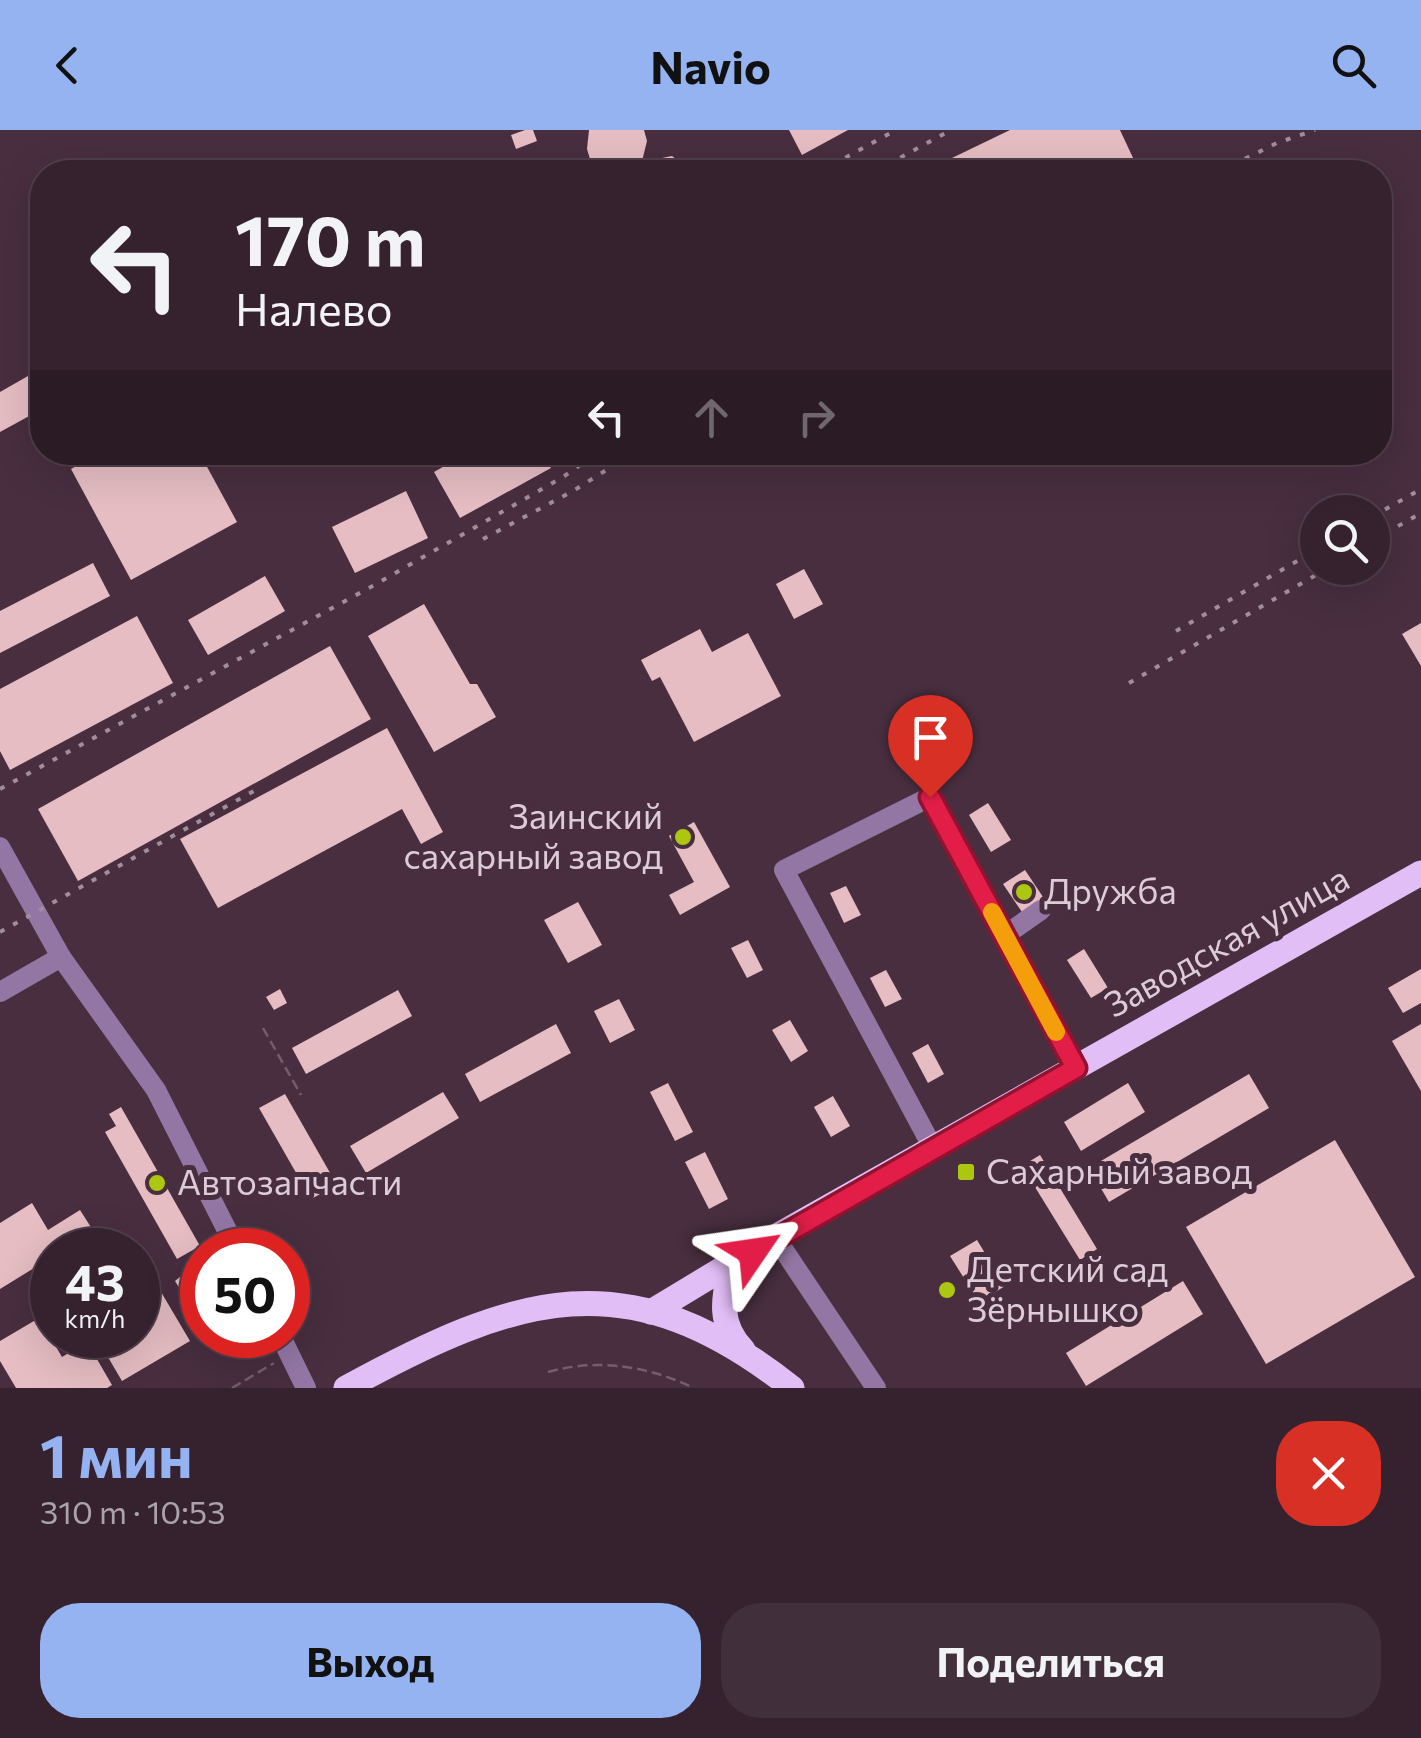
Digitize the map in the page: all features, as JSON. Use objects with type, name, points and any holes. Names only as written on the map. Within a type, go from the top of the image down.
[{"type":"main road","name":"Заводская улица","points":[[651,1312],[775,1237],[1421,873]]},
{"type":"main road","points":[[731,1266],[722,1300],[724,1314],[734,1341],[747,1354]]},
{"type":"main road","points":[[346,1388],[424,1345],[479,1322],[521,1310],[597,1304],[651,1312],[704,1330],[747,1354],[792,1388]]},
{"type":"street","points":[[934,1148],[784,870],[930,797],[1076,1068]]},
{"type":"street","points":[[0,847],[61,957],[156,1090],[226,1228]]},
{"type":"street","points":[[1004,936],[1041,910]]},
{"type":"street","points":[[0,992],[61,957]]},
{"type":"street","points":[[775,1237],[876,1388]]},
{"type":"street","points":[[292,1358],[306,1388]]},
{"type":"path","points":[[264,1028],[301,1095]]},
{"type":"path","points":[[232,1388],[268,1358]]},
{"type":"path","points":[[548,1372],[569,1366],[628,1366],[694,1388]]},
{"type":"building","points":[[533,130],[537,141],[516,149],[511,135]]},
{"type":"building","points":[[589,130],[644,130],[647,141],[642,160],[591,160],[587,149]]},
{"type":"building","points":[[789,130],[848,130],[802,155]]},
{"type":"building","points":[[1010,130],[1120,130],[1134,160],[948,160]]},
{"type":"building","points":[[30,375],[30,416],[0,432],[0,392]]},
{"type":"building","points":[[78,465],[206,465],[237,522],[131,580],[71,469]]},
{"type":"building","points":[[446,465],[551,468],[460,518],[434,472]]},
{"type":"building","points":[[406,491],[428,538],[355,573],[332,527]]},
{"type":"building","points":[[93,563],[110,596],[0,653],[0,611]]},
{"type":"building","points":[[804,569],[823,604],[794,619],[776,584]]},
{"type":"building","points":[[265,576],[285,611],[208,655],[188,620]]},
{"type":"building","points":[[424,604],[470,684],[477,684],[496,717],[434,752],[368,636]]},
{"type":"building","points":[[137,616],[173,683],[10,770],[0,751],[0,689]]},
{"type":"building","points":[[1421,623],[1421,666],[1402,634]]},
{"type":"building","points":[[700,629],[712,652],[748,633],[781,696],[694,742],[660,677],[652,681],[641,660]]},
{"type":"building","points":[[330,646],[371,719],[78,881],[38,809]]},
{"type":"building","points":[[387,728],[443,832],[421,844],[402,809],[218,908],[180,839]]},
{"type":"building","points":[[988,803],[1011,840],[991,852],[969,815]]},
{"type":"building","points":[[694,822],[730,887],[680,915],[669,895],[694,882],[669,836]]},
{"type":"building","name":"Дружба","points":[[1025,870],[1045,900],[1024,915],[1003,884]]},
{"type":"building","points":[[846,886],[861,915],[844,923],[830,893]]},
{"type":"building","points":[[578,902],[602,945],[568,963],[544,920]]},
{"type":"building","points":[[748,940],[763,970],[747,978],[731,948]]},
{"type":"building","points":[[1084,949],[1108,988],[1091,998],[1067,960]]},
{"type":"building","points":[[1421,969],[1421,1003],[1403,1013],[1388,988]]},
{"type":"building","points":[[886,970],[902,999],[885,1007],[870,978]]},
{"type":"building","points":[[280,989],[287,1003],[274,1010],[266,997]]},
{"type":"building","points":[[398,990],[412,1016],[306,1074],[292,1048]]},
{"type":"building","points":[[619,999],[635,1030],[610,1043],[594,1011]]},
{"type":"building","points":[[790,1020],[808,1051],[791,1062],[772,1030]]},
{"type":"building","points":[[556,1024],[571,1053],[480,1102],[465,1074]]},
{"type":"building","points":[[1421,1024],[1421,1091],[1392,1041]]},
{"type":"building","points":[[928,1044],[944,1074],[928,1083],[912,1053]]},
{"type":"building","points":[[1249,1074],[1269,1108],[1109,1202],[1089,1168]]},
{"type":"building","points":[[668,1083],[693,1132],[675,1141],[650,1092]]},
{"type":"building","points":[[1128,1083],[1145,1112],[1081,1151],[1064,1122]]},
{"type":"building","points":[[443,1092],[459,1118],[366,1173],[350,1146]]},
{"type":"building","points":[[285,1094],[337,1185],[311,1199],[259,1108]]},
{"type":"building","points":[[833,1096],[850,1126],[831,1137],[814,1107]]},
{"type":"building","points":[[121,1107],[190,1228],[180,1228],[177,1259],[105,1132],[116,1126],[109,1114]]},
{"type":"building","points":[[1335,1140],[1415,1277],[1266,1364],[1186,1227]]},
{"type":"building","points":[[705,1152],[728,1199],[709,1209],[685,1162]]},
{"type":"building","points":[[1040,1155],[1097,1249],[1080,1260],[1022,1166]]},
{"type":"building","points":[[32,1203],[47,1228],[30,1228],[30,1271],[0,1289],[0,1223]]},
{"type":"building","points":[[80,1210],[91,1228],[51,1228]]},
{"type":"building","points":[[977,1240],[1005,1286],[979,1302],[950,1256]]},
{"type":"building","points":[[1183,1281],[1203,1314],[1086,1386],[1066,1353]]},
{"type":"building","points":[[160,1290],[180,1324],[180,1347],[122,1381],[108,1358],[160,1358]]},
{"type":"building","points":[[30,1323],[30,1358],[96,1358],[112,1385],[16,1388],[0,1361],[0,1341]]},
{"type":"railway","points":[[841,160],[896,130]]},
{"type":"railway","points":[[896,160],[951,130]]},
{"type":"railway","points":[[1242,160],[1315,130]]},
{"type":"railway","points":[[0,789],[369,588],[580,465]]},
{"type":"railway","points":[[483,539],[614,465]]},
{"type":"railway","points":[[1390,507],[1421,489]]},
{"type":"railway","points":[[1390,531],[1421,513]]},
{"type":"railway","points":[[1176,631],[1300,559]]},
{"type":"railway","points":[[1129,683],[1300,584]]},
{"type":"railway","points":[[0,932],[261,787]]},
{"type":"slow traffic","points":[[992,912],[1056,1032]]},
{"type":"place","name":"Заинский сахарный завод","points":[[683,837]]},
{"type":"place","name":"Дружба","points":[[1024,892]]},
{"type":"place","name":"Сахарный завод","points":[[966,1172]]},
{"type":"place","name":"Автозапчасти","points":[[157,1183]]},
{"type":"place","name":"Детский сад Зёрнышко","points":[[947,1290]]},
{"type":"route","points":[[753,1252],[1076,1068],[930,797]]}]
